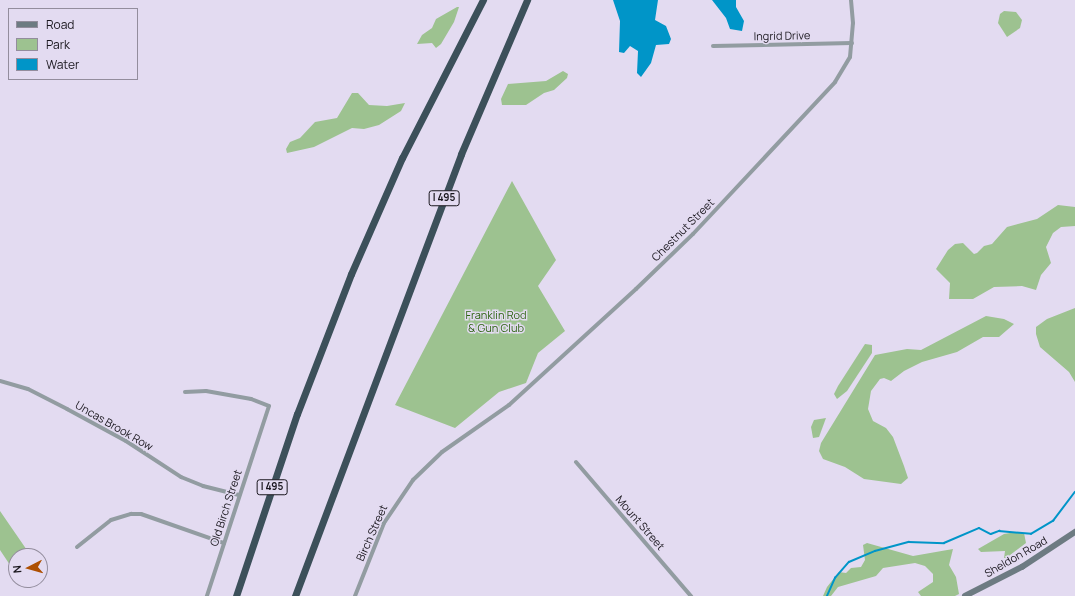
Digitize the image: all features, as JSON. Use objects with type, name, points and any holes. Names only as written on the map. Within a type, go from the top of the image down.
[{"type":"highway","name":"I 495","points":[[236,596],[296,414],[351,274],[402,158],[483,0]]},
{"type":"highway","name":"I 495","points":[[295,596],[461,154],[527,0]]},
{"type":"main road","name":"Sheldon Road","points":[[964,596],[1022,567],[1075,532]]},
{"type":"street","name":"Chestnut Street","points":[[467,434],[509,405],[693,234],[835,82],[848,64],[852,43],[851,0]]},
{"type":"street","name":"Ingrid Drive","points":[[713,46],[852,43]]},
{"type":"street","name":"Uncas Brook Row","points":[[0,380],[28,389],[67,408],[126,441],[182,477],[203,486],[240,495]]},
{"type":"street","name":"Old Birch Street","points":[[185,392],[206,391],[262,403],[269,406],[207,596]]},
{"type":"street","name":"Birch Street","points":[[355,596],[379,532],[400,496],[435,458],[467,434]]},
{"type":"street","name":"Mount Street","points":[[576,462],[691,596]]},
{"type":"street","points":[[77,547],[111,520],[131,514],[141,514],[224,543]]},
{"type":"green space","points":[[459,7],[454,22],[441,44],[436,48],[432,43],[417,44],[422,35],[432,28],[436,19]]},
{"type":"green space","points":[[1004,11],[1016,12],[1022,20],[1020,28],[1007,37],[998,23],[1000,14]]},
{"type":"green space","points":[[563,71],[568,74],[567,78],[554,90],[544,93],[526,105],[502,105],[501,99],[508,84],[546,81]]},
{"type":"green space","points":[[352,93],[358,93],[369,105],[387,106],[405,103],[401,111],[379,125],[364,129],[352,128],[314,147],[287,153],[286,149],[290,142],[300,138],[315,122],[337,118]]},
{"type":"green space","name":"Franklin Rod & Gun Club","points":[[512,181],[556,260],[538,286],[565,331],[538,353],[526,383],[499,392],[455,428],[395,405]]},
{"type":"green space","points":[[1058,205],[1075,207],[1075,226],[1061,227],[1053,233],[1046,247],[1051,263],[1041,275],[1036,290],[1022,286],[994,287],[973,299],[949,299],[950,283],[936,269],[948,250],[955,244],[963,243],[974,254],[977,253],[984,246],[992,244],[1007,227],[1037,219]]},
{"type":"green space","points":[[1075,308],[1075,382],[1069,372],[1040,347],[1036,334],[1036,327],[1047,319]]},
{"type":"green space","points":[[986,316],[1004,319],[1014,324],[999,337],[983,337],[957,352],[922,362],[904,371],[891,381],[884,378],[880,379],[871,391],[868,409],[873,421],[886,428],[893,437],[908,478],[901,484],[864,479],[845,467],[823,459],[819,451],[821,443],[875,355],[907,349],[921,350]]},
{"type":"green space","points":[[865,344],[872,345],[872,353],[847,391],[837,399],[834,394],[838,386]]},
{"type":"green space","points":[[826,418],[819,437],[813,438],[811,427],[814,420]]},
{"type":"green space","points":[[0,511],[25,548],[8,548],[8,562],[0,550]]},
{"type":"green space","points":[[1016,532],[1024,533],[1026,543],[1006,558],[1004,558],[1005,551],[981,552],[978,549],[1004,534]]},
{"type":"green space","points":[[867,543],[913,556],[953,549],[949,565],[956,577],[959,594],[955,596],[921,596],[918,592],[933,582],[933,574],[925,566],[915,563],[883,568],[876,576],[838,587],[831,596],[823,596],[827,587],[839,572],[846,573],[851,568],[861,567],[865,560],[863,545]]},
{"type":"water","points":[[613,0],[658,0],[655,20],[666,26],[671,39],[669,44],[656,45],[651,63],[641,77],[637,73],[638,51],[630,46],[624,53],[619,52],[620,21]]},
{"type":"water","points":[[712,0],[736,0],[736,7],[744,21],[742,31],[730,29],[726,18]]},
{"type":"waterway","points":[[827,596],[835,578],[849,562],[875,551],[909,542],[944,543],[979,528],[991,534],[999,531],[1031,534],[1053,521],[1075,492]]}]
